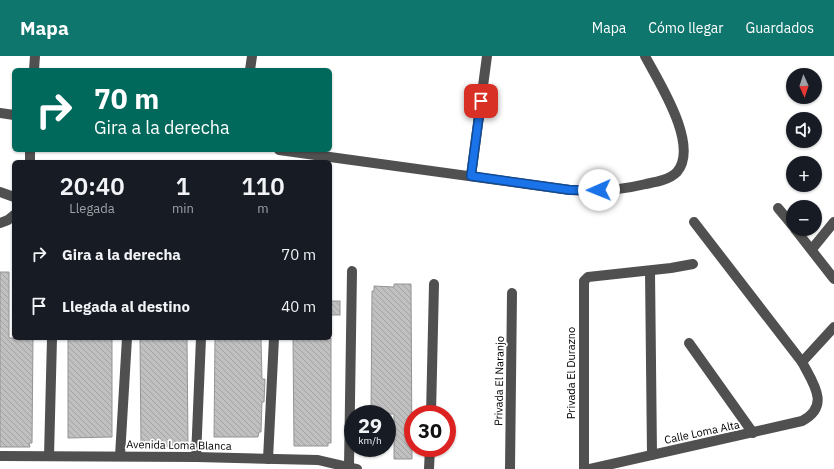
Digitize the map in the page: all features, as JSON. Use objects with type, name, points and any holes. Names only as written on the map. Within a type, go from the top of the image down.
[{"type":"street","points":[[34,68],[35,56]]},
{"type":"street","points":[[250,68],[252,56]]},
{"type":"street","points":[[471,176],[487,56]]},
{"type":"street","points":[[294,152],[588,191],[638,186],[664,180],[676,173],[681,165],[683,156],[680,128],[645,56]]},
{"type":"street","points":[[0,113],[12,115]]},
{"type":"street","points":[[0,192],[12,196]]},
{"type":"street","points":[[778,208],[786,218]]},
{"type":"street","points":[[0,223],[12,216]]},
{"type":"street","points":[[694,222],[802,362],[834,327]]},
{"type":"street","points":[[812,249],[834,222]]},
{"type":"street","points":[[801,236],[834,279]]},
{"type":"street","points":[[652,455],[650,271],[693,264]]},
{"type":"street","points":[[352,271],[353,468]]},
{"type":"street","name":"Privada El Durazno","points":[[584,469],[583,341],[585,278],[650,271]]},
{"type":"street","points":[[431,405],[434,284]]},
{"type":"street","name":"Privada El Naranjo","points":[[510,469],[512,292]]},
{"type":"street","points":[[49,456],[52,340]]},
{"type":"street","points":[[120,456],[127,340]]},
{"type":"street","points":[[196,457],[201,340]]},
{"type":"street","points":[[268,459],[274,340]]},
{"type":"street","points":[[689,343],[753,433]]},
{"type":"street","name":"Calle Loma Alta","points":[[590,469],[802,421],[811,416],[816,410],[818,398],[816,387],[802,362]]},
{"type":"street","name":"Avenida Loma Blanca","points":[[0,456],[120,456],[318,460],[353,468]]},
{"type":"street","points":[[429,469],[430,457]]},
{"type":"building","points":[[0,272],[9,272],[9,338],[12,338],[12,340],[33,340],[32,443],[29,443],[30,447],[0,447]]},
{"type":"building","points":[[394,284],[411,284],[412,405],[404,405],[404,457],[412,457],[412,459],[394,459],[394,457],[396,457],[396,405],[371,405],[372,291],[374,291],[374,286],[394,287]]},
{"type":"building","points":[[332,301],[340,301],[340,315],[332,315]]},
{"type":"building","points":[[68,340],[112,340],[112,437],[68,438]]},
{"type":"building","points":[[140,340],[187,340],[188,447],[141,447]]},
{"type":"building","points":[[215,340],[261,340],[262,379],[265,379],[264,402],[262,402],[261,432],[259,432],[258,437],[214,437]]},
{"type":"building","points":[[293,340],[331,340],[331,443],[328,443],[328,446],[294,446]]},
{"type":"route","points":[[481,101],[471,176],[570,190],[599,190]]}]
